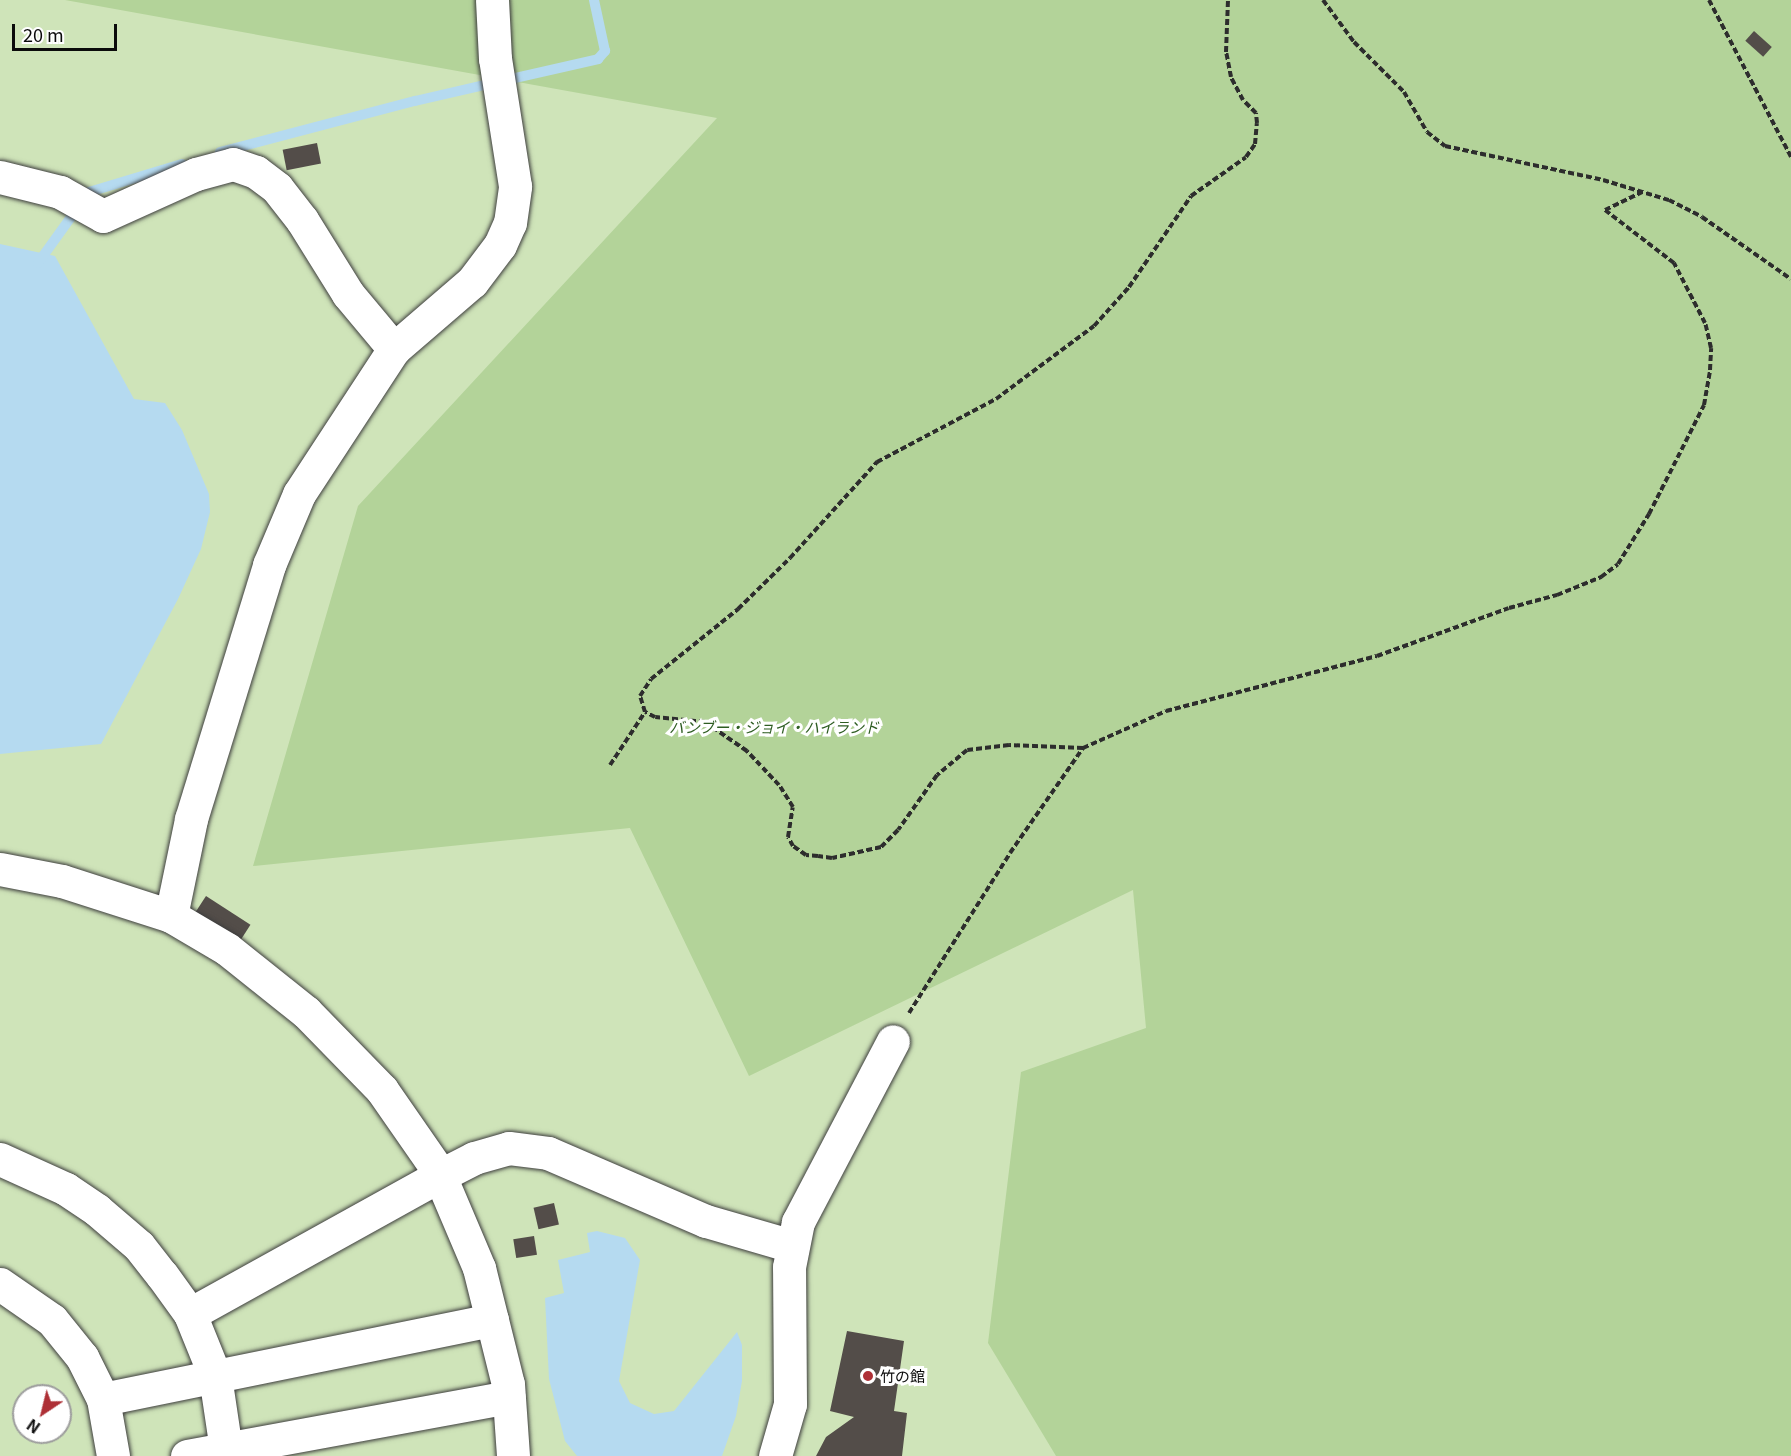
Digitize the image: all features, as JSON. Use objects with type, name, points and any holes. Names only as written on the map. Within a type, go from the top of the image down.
[{"type":"street","points":[[171,916],[191,819],[277,540],[305,485],[394,349],[472,282],[500,245],[510,224],[515,186],[495,59],[492,0]]},
{"type":"street","points":[[0,177],[60,192],[103,216],[196,174],[233,164],[256,172],[277,188],[302,220],[348,294],[394,349]]},
{"type":"street","points":[[0,869],[62,881],[171,916],[227,949],[306,1012],[382,1090],[440,1176],[480,1268],[509,1397],[513,1456]]},
{"type":"street","points":[[775,1456],[791,1394],[788,1289],[792,1246],[807,1204],[892,1041]]},
{"type":"street","points":[[190,1314],[474,1158],[523,1147],[548,1153],[706,1221],[792,1246]]},
{"type":"street","points":[[0,1159],[66,1189],[117,1225],[139,1246],[190,1314],[215,1376],[227,1453]]},
{"type":"street","points":[[0,1284],[52,1320],[82,1357],[103,1399],[113,1456]]},
{"type":"street","points":[[103,1399],[492,1320]]},
{"type":"street","points":[[188,1456],[227,1453],[509,1397]]},
{"type":"path","points":[[645,712],[640,696],[651,679],[758,591],[869,469],[888,454],[1011,390],[1094,326],[1129,287],[1191,196],[1246,157],[1255,144],[1256,113],[1243,100],[1231,77],[1226,52],[1228,0]]},
{"type":"path","points":[[1323,0],[1354,42],[1404,92],[1427,132],[1445,146],[1603,180],[1669,200],[1702,217],[1791,279]]},
{"type":"path","points":[[1709,0],[1791,157]]},
{"type":"path","points":[[645,712],[670,721],[705,722],[747,751],[779,785],[793,807],[789,829],[793,846],[806,855],[832,858],[881,847],[890,840],[937,775],[967,750],[1010,745],[1083,748],[1166,711],[1377,656],[1509,608],[1557,595],[1601,578],[1618,564],[1649,514],[1704,405],[1710,370],[1711,348],[1705,323],[1674,264],[1605,210],[1642,192]]},
{"type":"path","points":[[610,765],[645,712]]},
{"type":"path","points":[[892,1041],[1010,853],[1083,748]]},
{"type":"green space","name":"バンブー・ジョイ・ハイランド","points":[[0,0],[1791,0],[1458,1456],[0,1456]]},
{"type":"green space","name":"バンブー・ジョイ・ハイランド","points":[[65,0],[1791,0],[1791,1456],[1056,1456],[988,1343],[1021,1072],[1146,1028],[1133,890],[749,1076],[630,828],[253,866],[358,506],[717,118]]},
{"type":"water","points":[[0,244],[55,256],[134,399],[165,403],[182,430],[209,494],[210,512],[201,549],[178,599],[101,744],[0,754]]},
{"type":"water","points":[[597,1231],[625,1238],[640,1260],[619,1381],[630,1403],[654,1414],[674,1411],[737,1332],[742,1345],[742,1381],[736,1416],[722,1456],[577,1456],[565,1441],[549,1379],[545,1298],[564,1293],[558,1260],[590,1252],[587,1233]]},
{"type":"building","points":[[1754,31],[1772,47],[1763,57],[1745,41]]},
{"type":"building","points":[[317,143],[321,164],[287,170],[283,150]]},
{"type":"building","points":[[206,896],[250,925],[240,942],[195,913]]},
{"type":"building","points":[[554,1203],[559,1224],[538,1229],[534,1208]]},
{"type":"building","points":[[534,1236],[537,1255],[516,1258],[513,1239]]},
{"type":"building","name":"竹の館","points":[[847,1331],[904,1341],[894,1411],[907,1413],[902,1456],[816,1456],[826,1437],[854,1417],[830,1411]]},
{"type":"waterway","points":[[220,152],[415,101],[598,59],[605,51],[594,0]]},
{"type":"waterway","points":[[38,263],[89,192],[182,164]]},
{"type":"place","name":"竹の館","points":[[868,1376]]}]
